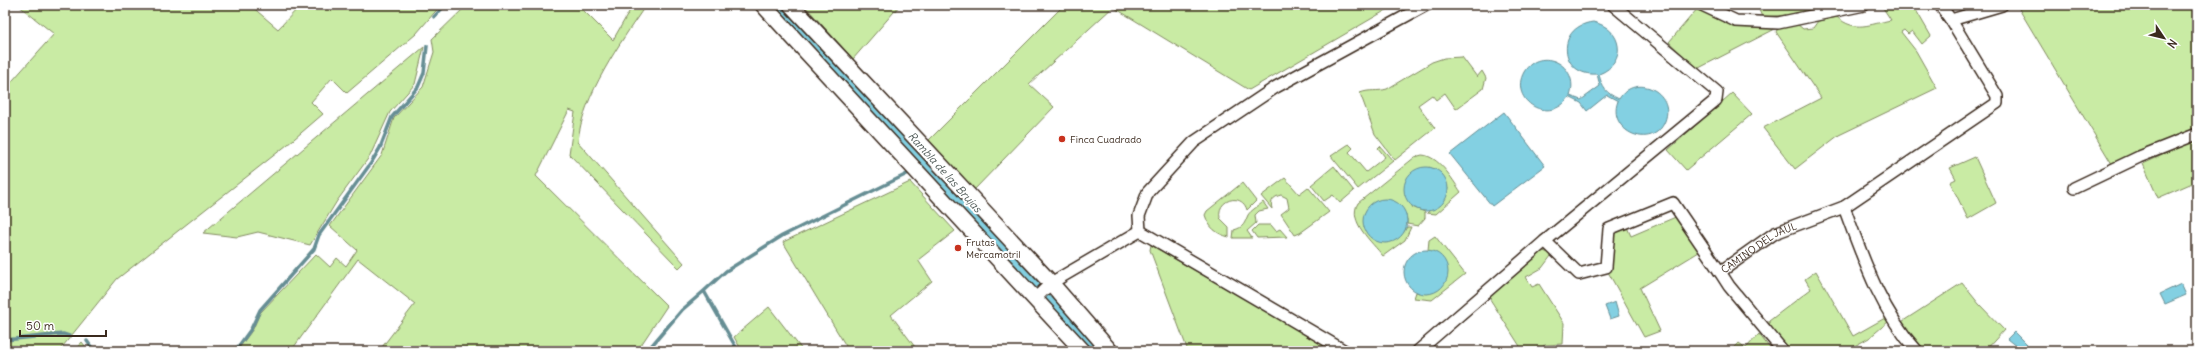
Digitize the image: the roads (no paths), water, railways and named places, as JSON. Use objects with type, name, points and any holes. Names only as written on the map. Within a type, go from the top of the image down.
[{"type":"street","points":[[763,5],[1037,297],[1083,351]]},
{"type":"street","points":[[791,5],[1110,351]]},
{"type":"street","points":[[1140,231],[1139,216],[1148,192],[1194,142],[1276,87],[1426,5]]},
{"type":"street","points":[[1418,351],[1545,241],[1716,100],[1717,92],[1613,5]]},
{"type":"street","points":[[1702,5],[1736,21],[1778,23],[1864,5]]},
{"type":"street","name":"CAMINO DEL JAUL","points":[[1545,241],[1579,274],[1606,267],[1609,229],[1673,203],[1720,272],[1775,233],[1844,207],[1997,103],[1997,96],[1951,20],[1940,5]]},
{"type":"street","points":[[1951,20],[2002,5]]},
{"type":"street","points":[[2074,188],[2139,157],[2197,134]]},
{"type":"street","points":[[1844,207],[1879,296],[1901,333],[1917,351]]},
{"type":"street","points":[[1037,297],[1050,285],[1140,231]]},
{"type":"street","points":[[1140,231],[1345,351]]},
{"type":"street","points":[[1720,272],[1729,286],[1783,351]]},
{"type":"water","points":[[768,5],[786,5],[1107,351],[1088,351]]},
{"type":"water","points":[[1593,22],[1611,31],[1616,38],[1618,46],[1618,54],[1615,62],[1608,69],[1599,74],[1605,90],[1619,99],[1626,91],[1634,87],[1643,86],[1652,89],[1659,94],[1665,102],[1667,111],[1665,121],[1659,130],[1651,135],[1642,136],[1632,134],[1624,129],[1616,112],[1618,101],[1607,95],[1587,111],[1581,103],[1569,97],[1561,105],[1552,109],[1542,109],[1533,106],[1526,100],[1522,92],[1521,83],[1524,72],[1531,64],[1539,60],[1557,62],[1564,68],[1570,75],[1572,85],[1570,96],[1581,100],[1600,86],[1597,74],[1585,73],[1575,68],[1569,60],[1566,51],[1567,41],[1572,33],[1580,26]]},
{"type":"water","points":[[1504,112],[1545,166],[1492,206],[1450,154]]},
{"type":"water","points":[[1422,167],[1430,167],[1442,173],[1448,185],[1448,193],[1442,205],[1430,211],[1422,211],[1410,205],[1404,193],[1404,185],[1410,173]]},
{"type":"water","points":[[1385,199],[1397,203],[1403,209],[1407,221],[1403,233],[1397,239],[1385,243],[1373,239],[1367,233],[1363,221],[1367,209],[1373,203]]},
{"type":"water","points":[[1426,250],[1438,254],[1444,260],[1448,272],[1444,284],[1438,290],[1426,294],[1414,290],[1408,284],[1404,272],[1408,260],[1414,254]]},
{"type":"water","points":[[2181,284],[2186,295],[2165,304],[2160,294]]},
{"type":"water","points":[[1615,302],[1619,316],[1610,319],[1605,306]]},
{"type":"water","points":[[2014,332],[2027,345],[2022,351],[2007,339]]},
{"type":"waterway","points":[[434,17],[445,5]]},
{"type":"waterway","points":[[235,351],[251,329],[260,310],[314,249],[319,235],[371,163],[380,148],[392,117],[418,87],[424,73],[427,46]]},
{"type":"waterway","points":[[738,351],[704,291],[726,271],[782,236],[907,174]]},
{"type":"waterway","points":[[647,351],[682,310],[704,291]]},
{"type":"waterway","points":[[5,340],[63,334],[69,336]]},
{"type":"waterway","points":[[87,341],[94,351]]},
{"type":"place","name":"Finca Cuadrado","points":[[1062,139]]},
{"type":"place","name":"Frutas Mercamotril","points":[[958,248]]},
{"type":"water label","name":"Rambla de las Brujas","points":[[945,172]]}]
